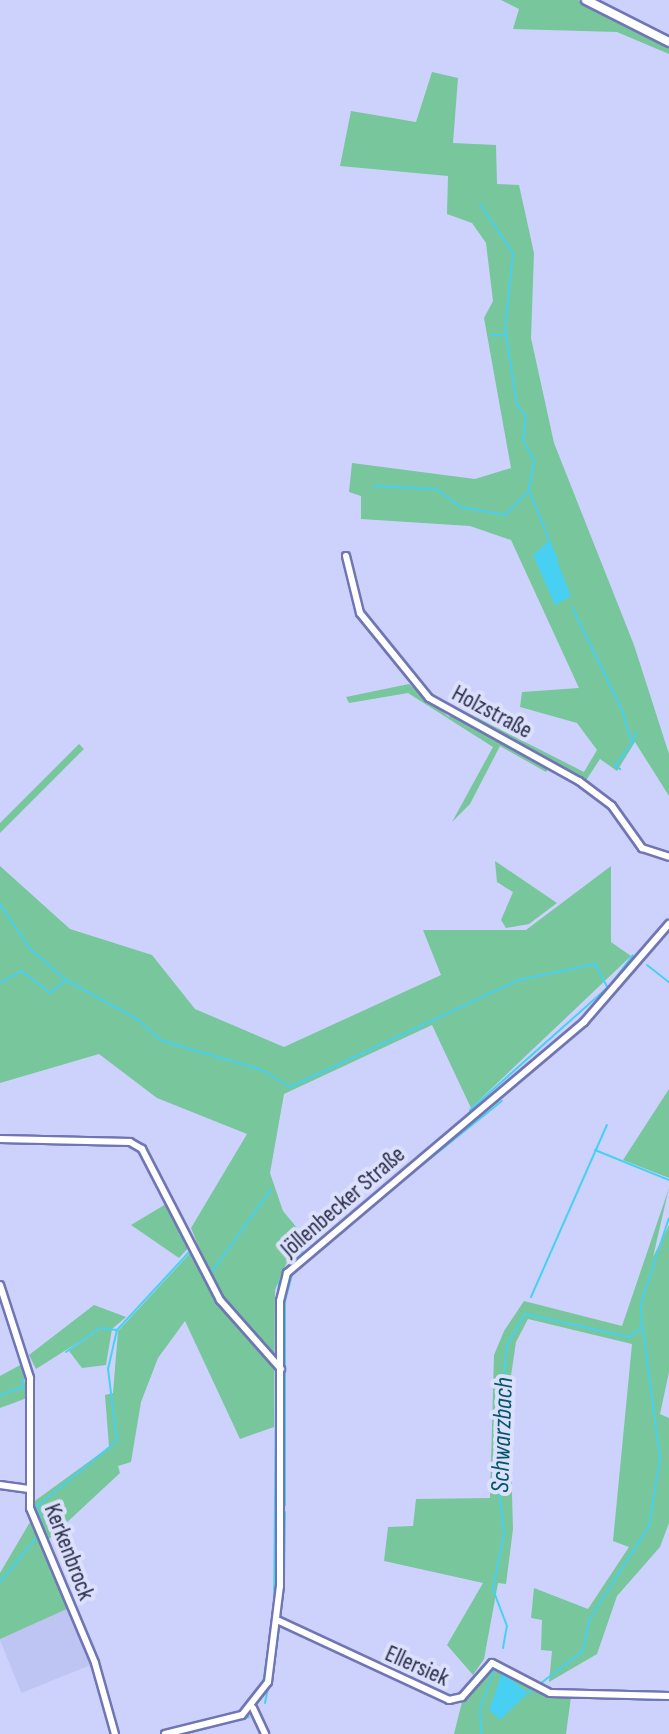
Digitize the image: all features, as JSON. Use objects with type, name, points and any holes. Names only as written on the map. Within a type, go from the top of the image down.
[{"type":"main road","points":[[586,0],[669,42]]},
{"type":"street","name":"Holzstraße","points":[[346,556],[360,613],[429,698],[579,781],[612,806],[642,848],[669,857]]},
{"type":"street","name":"Jöllenbecker Straße","points":[[253,1708],[268,1682],[277,1620],[280,1301],[292,1266],[584,1022],[669,924]]},
{"type":"street","points":[[0,1139],[130,1142],[142,1149],[220,1300],[281,1369]]},
{"type":"street","name":"Kerkenbrock","points":[[0,1285],[30,1378],[29,1489],[33,1517],[95,1663],[115,1734]]},
{"type":"street","points":[[0,1485],[29,1489]]},
{"type":"street","name":"Ellersiek","points":[[277,1620],[438,1698],[462,1697],[486,1664],[534,1687],[669,1696]]},
{"type":"street","points":[[165,1734],[253,1708],[265,1734]]},
{"type":"shaded area","points":[[549,541],[571,596],[555,605],[533,555]]},
{"type":"shaded area","points":[[69,1608],[92,1665],[21,1693],[0,1636]]},
{"type":"shaded area","points":[[502,1672],[528,1693],[500,1720],[489,1710]]},
{"type":"green space","points":[[501,0],[578,0],[669,47],[669,54],[617,32],[513,29],[519,9]]},
{"type":"green space","points":[[432,72],[458,78],[453,143],[496,145],[497,184],[519,185],[534,253],[531,338],[554,443],[634,645],[669,754],[669,796],[635,742],[617,771],[600,759],[585,782],[553,763],[546,772],[500,746],[470,804],[452,822],[493,747],[408,693],[349,703],[346,697],[409,684],[449,717],[458,708],[584,772],[597,750],[577,723],[520,707],[522,692],[579,688],[511,540],[470,526],[361,519],[361,496],[349,492],[352,463],[475,479],[511,468],[484,318],[493,301],[486,243],[472,223],[447,214],[448,176],[340,166],[351,111],[416,122]]},
{"type":"green space","points":[[79,744],[84,749],[0,833],[0,823]]},
{"type":"green space","points":[[495,861],[557,903],[529,924],[506,928],[501,920],[513,892],[497,882]]},
{"type":"green space","points":[[0,866],[70,929],[152,955],[195,1009],[284,1047],[441,975],[423,930],[526,930],[611,866],[611,942],[631,956],[471,1108],[432,1025],[284,1094],[270,1173],[283,1211],[308,1241],[287,1262],[275,1290],[274,1427],[240,1439],[185,1321],[158,1358],[141,1402],[131,1462],[118,1466],[120,1473],[49,1539],[32,1503],[109,1447],[105,1395],[113,1393],[118,1331],[192,1251],[205,1281],[211,1276],[191,1228],[247,1134],[157,1098],[99,1054],[0,1083]]},
{"type":"green space","points":[[669,1089],[669,1178],[623,1160]]},
{"type":"green space","points":[[669,1188],[653,1257],[669,1225],[669,1372],[660,1414],[669,1418],[669,1523],[660,1547],[617,1596],[597,1654],[549,1682],[552,1651],[541,1650],[542,1620],[531,1618],[534,1588],[588,1609],[629,1547],[613,1541],[632,1344],[528,1319],[516,1342],[509,1389],[513,1529],[506,1584],[498,1583],[484,1659],[473,1675],[447,1645],[483,1583],[384,1561],[388,1527],[413,1526],[416,1499],[490,1498],[494,1355],[504,1331],[524,1301],[622,1326]]},
{"type":"green space","points":[[171,1201],[192,1244],[179,1258],[131,1225]]},
{"type":"green space","points":[[94,1305],[126,1317],[112,1329],[106,1365],[82,1368],[69,1351],[104,1326],[36,1369],[29,1355]]},
{"type":"green space","points":[[22,1364],[27,1398],[0,1408],[0,1376]]},
{"type":"green space","points":[[30,1522],[69,1608],[0,1639],[0,1573]]},
{"type":"green space","points":[[493,1665],[536,1692],[571,1697],[566,1734],[454,1734],[462,1702]]},
{"type":"waterway","points":[[480,204],[513,253],[505,329],[517,405],[526,416],[523,440],[534,461],[529,490]]},
{"type":"waterway","points":[[491,335],[506,335]]},
{"type":"waterway","points":[[373,486],[436,489],[461,507],[505,515],[529,490],[557,560]]},
{"type":"waterway","points":[[572,607],[622,710],[632,743],[615,766],[620,769]]},
{"type":"waterway","points":[[632,743],[636,733]]},
{"type":"waterway","points":[[0,904],[30,949],[66,980]]},
{"type":"waterway","points":[[0,983],[22,971],[50,993],[66,980],[137,1019],[160,1040],[262,1070],[290,1087],[518,980],[595,964],[608,988],[633,955]]},
{"type":"waterway","points":[[647,965],[669,982]]},
{"type":"waterway","points":[[470,1110],[606,989]]},
{"type":"waterway","points":[[360,1215],[502,1101]]},
{"type":"waterway","points":[[531,1297],[607,1125]]},
{"type":"waterway","points":[[595,1150],[669,1180]]},
{"type":"waterway","points":[[212,1272],[271,1189]]},
{"type":"waterway","name":"Schwarzbach","points":[[503,1648],[507,1626],[493,1589],[504,1534],[498,1479],[508,1440],[500,1412],[507,1345],[525,1314],[629,1337],[642,1327],[641,1303],[669,1218]]},
{"type":"waterway","points":[[276,1359],[279,1282],[309,1243]]},
{"type":"waterway","points":[[44,1529],[36,1507],[117,1441],[108,1369],[117,1330],[191,1250]]},
{"type":"waterway","points":[[285,1505],[285,1301],[293,1271]]},
{"type":"waterway","points":[[203,1274],[206,1280]]},
{"type":"waterway","points":[[66,1352],[100,1328],[117,1330]]},
{"type":"waterway","points":[[528,1693],[583,1651],[589,1620],[649,1526],[660,1458],[643,1328]]},
{"type":"waterway","points":[[274,1613],[276,1377]]},
{"type":"waterway","points":[[0,1395],[23,1387],[22,1379]]},
{"type":"waterway","points":[[284,1582],[285,1512]]},
{"type":"waterway","points":[[0,1582],[37,1537]]},
{"type":"waterway","points":[[263,1684],[272,1623]]},
{"type":"waterway","points":[[265,1703],[278,1636]]},
{"type":"waterway","name":"Schwarzbach","points":[[495,1668],[502,1673]]},
{"type":"waterway","name":"Schwarzbach","points":[[481,1734],[480,1708],[495,1668]]},
{"type":"waterway","points":[[184,1734],[249,1717]]}]
